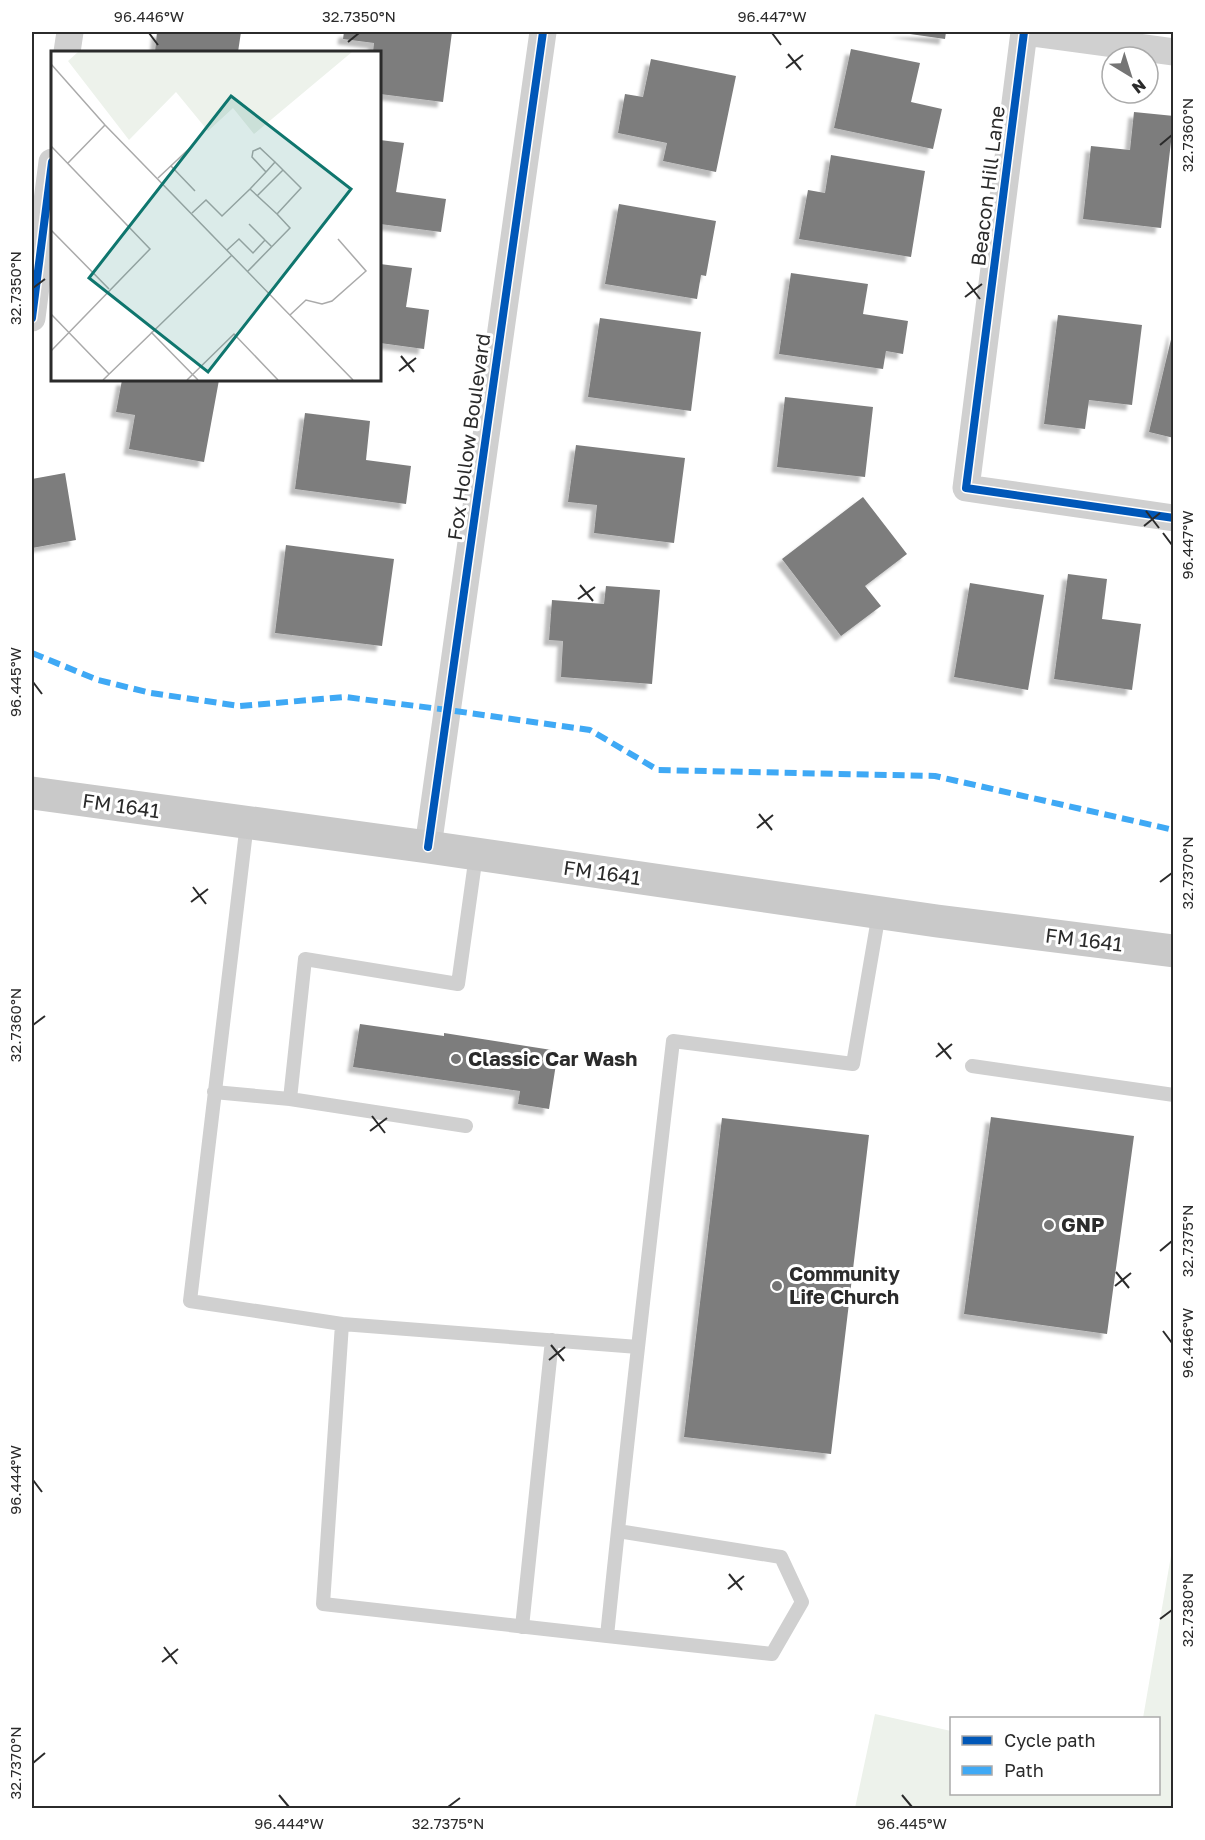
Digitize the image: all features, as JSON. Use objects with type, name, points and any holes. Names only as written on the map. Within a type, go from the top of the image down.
[{"type":"main road","name":"FM 1641","points":[[32,793],[428,847],[879,913],[1173,951]]},
{"type":"street","points":[[67,51],[70,32]]},
{"type":"street","name":"Fox Hollow Boulevard","points":[[428,847],[543,32]]},
{"type":"street","points":[[1025,32],[1173,52]]},
{"type":"street","name":"Beacon Hill Lane","points":[[1025,32],[966,488],[1173,518]]},
{"type":"street","points":[[32,318],[51,170]]},
{"type":"lane","points":[[247,823],[190,1301],[342,1324],[638,1347]]},
{"type":"lane","points":[[290,1099],[305,959],[458,984],[476,855]]},
{"type":"lane","points":[[607,1636],[673,1041],[854,1064],[879,913]]},
{"type":"lane","points":[[972,1066],[1173,1095]]},
{"type":"lane","points":[[214,1092],[290,1099],[466,1126]]},
{"type":"lane","points":[[342,1324],[323,1604],[772,1654],[802,1602],[781,1557],[618,1531]]},
{"type":"lane","points":[[522,1627],[552,1340]]},
{"type":"shaded area","points":[[1173,1544],[1173,1808],[855,1808],[875,1714],[950,1731],[950,1795],[1160,1795],[1160,1717],[1143,1717]]},
{"type":"building","points":[[157,32],[241,32],[238,51],[155,51]]},
{"type":"building","points":[[344,32],[452,32],[443,102],[381,94],[381,51],[373,51],[374,43],[343,39]]},
{"type":"building","points":[[896,32],[946,32],[945,39]]},
{"type":"building","points":[[851,49],[920,63],[911,102],[942,109],[933,149],[834,128]]},
{"type":"building","points":[[651,59],[736,76],[716,172],[663,161],[667,143],[618,133],[625,94],[643,97]]},
{"type":"building","points":[[1134,112],[1174,116],[1161,228],[1083,219],[1091,146],[1130,150]]},
{"type":"building","points":[[381,140],[404,143],[396,192],[446,199],[441,232],[381,224]]},
{"type":"building","points":[[831,155],[925,171],[911,257],[799,239],[808,190],[825,193]]},
{"type":"building","points":[[619,204],[716,221],[706,276],[701,275],[697,299],[605,284]]},
{"type":"building","points":[[381,264],[412,268],[406,307],[429,310],[424,349],[381,343]]},
{"type":"building","points":[[791,273],[868,284],[863,314],[908,321],[903,354],[886,351],[883,369],[779,354]]},
{"type":"building","points":[[1058,315],[1142,325],[1132,405],[1089,400],[1085,429],[1044,424]]},
{"type":"building","points":[[600,318],[701,332],[691,411],[588,397]]},
{"type":"building","points":[[1174,331],[1174,438],[1149,432]]},
{"type":"building","points":[[122,381],[219,381],[204,462],[129,449],[135,415],[116,412]]},
{"type":"building","points":[[785,397],[873,407],[865,477],[777,467]]},
{"type":"building","points":[[305,413],[370,421],[366,460],[411,466],[406,504],[295,489]]},
{"type":"building","points":[[576,445],[685,458],[674,543],[594,533],[597,505],[568,502]]},
{"type":"building","points":[[65,473],[76,540],[32,548],[32,479]]},
{"type":"building","points":[[863,497],[907,554],[865,586],[881,606],[841,636],[782,559]]},
{"type":"building","points":[[286,545],[394,559],[382,646],[275,633]]},
{"type":"building","points":[[1068,574],[1107,579],[1102,619],[1141,624],[1132,690],[1054,679]]},
{"type":"building","points":[[970,583],[1044,595],[1028,690],[954,677]]},
{"type":"building","points":[[606,586],[660,590],[652,684],[561,677],[563,641],[549,640],[552,600],[604,604]]},
{"type":"building","name":"Classic Car Wash","points":[[360,1024],[444,1036],[444,1033],[558,1051],[549,1109],[518,1104],[520,1091],[353,1067]]},
{"type":"building","name":"GNP","points":[[991,1117],[1134,1136],[1107,1334],[964,1314]]},
{"type":"building","name":"Community Life Church","points":[[722,1118],[869,1135],[831,1454],[684,1437]]},
{"type":"marked path","points":[[32,653],[98,680],[151,693],[240,706],[345,697],[448,710],[590,730],[658,770],[935,776],[1174,830]]},
{"type":"cycle path","points":[[428,847],[543,32]]},
{"type":"cycle path","points":[[1024,32],[966,488],[1174,518]]},
{"type":"cycle path","points":[[32,318],[51,170]]},
{"type":"place","name":"Classic Car Wash","points":[[456,1059]]},
{"type":"place","name":"GNP","points":[[1049,1225]]},
{"type":"place","name":"Community Life Church","points":[[777,1286]]}]
